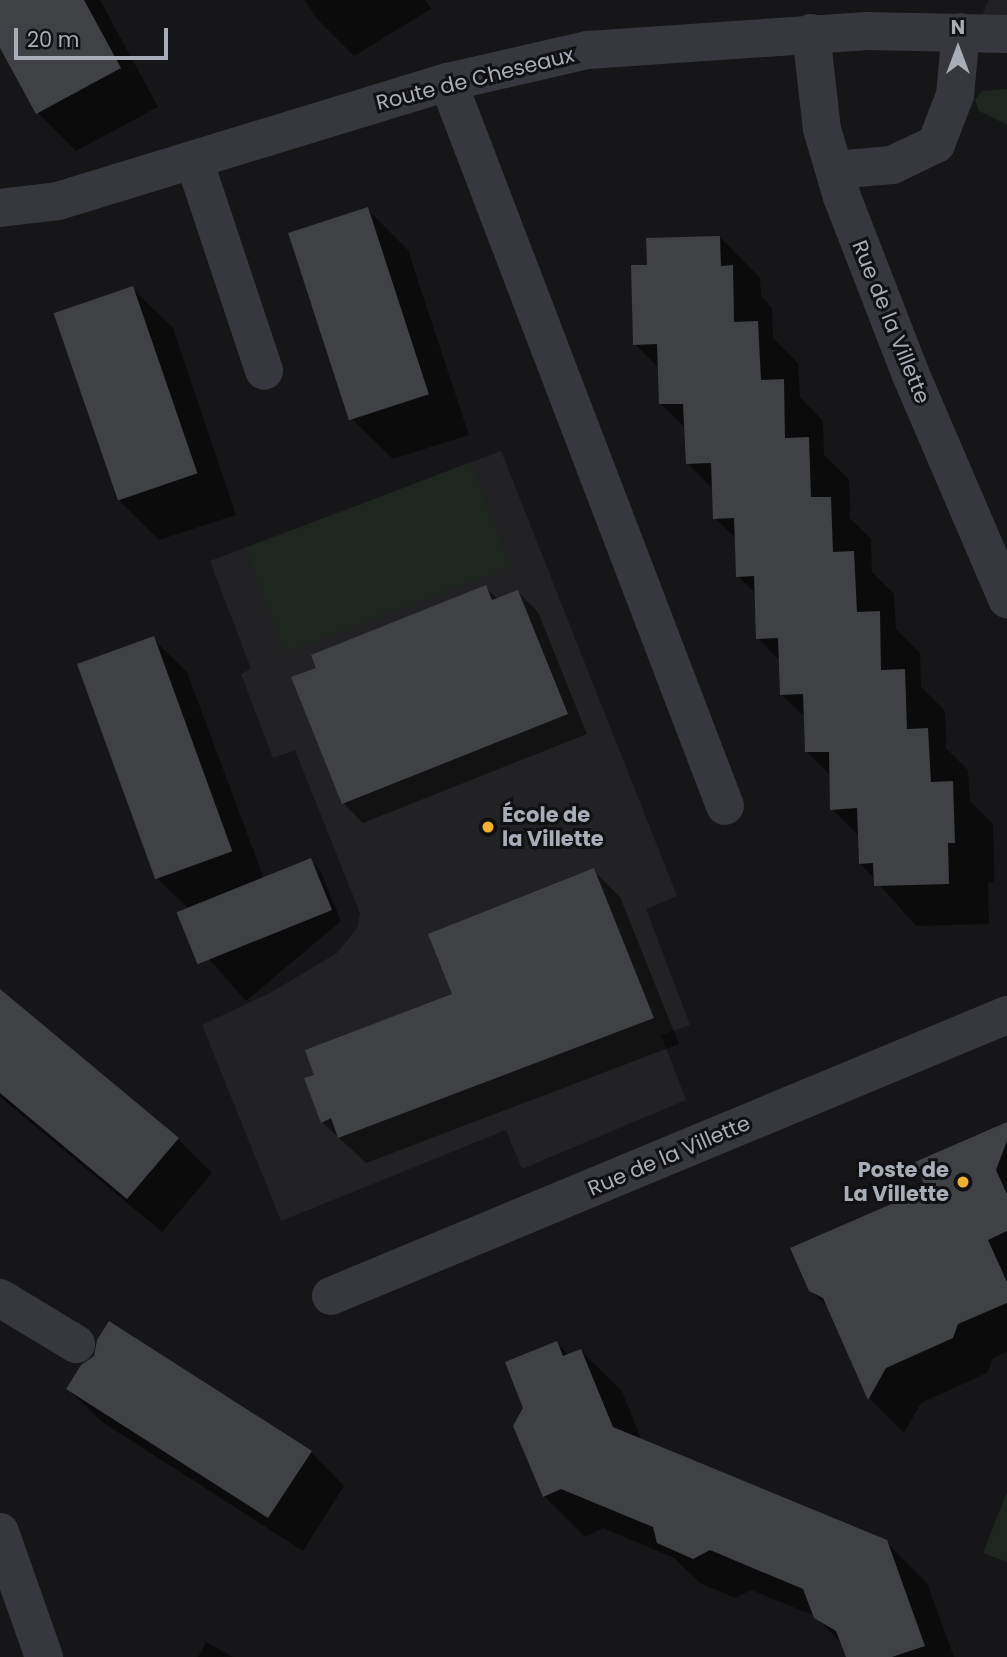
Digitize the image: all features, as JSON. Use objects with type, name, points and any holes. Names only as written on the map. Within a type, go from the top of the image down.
[{"type":"street","points":[[835,170],[892,165],[936,144],[955,95],[961,32]]},
{"type":"street","name":"Route de Cheseaux","points":[[0,208],[58,201],[195,163],[448,82],[588,50],[811,33],[1007,34]]},
{"type":"street","name":"Rue de la Villette","points":[[811,33],[822,129],[835,170],[911,375],[1007,599]]},
{"type":"street","points":[[448,82],[725,806]]},
{"type":"street","points":[[195,163],[264,371]]},
{"type":"street","name":"Rue de la Villette","points":[[331,1296],[1007,1015]]},
{"type":"street","points":[[0,1297],[76,1345]]},
{"type":"street","points":[[0,1532],[44,1657]]},
{"type":"shaded area","points":[[989,0],[1007,0],[1007,34],[974,32]]},
{"type":"shaded area","points":[[1007,89],[1007,125],[979,111],[975,100],[982,91]]},
{"type":"shaded area","name":"École de la Villette","points":[[501,451],[677,896],[646,909],[690,1025],[661,1035],[686,1100],[522,1169],[506,1130],[281,1221],[202,1025],[270,993],[337,953],[357,928],[360,913],[295,750],[273,758],[241,674],[251,669],[210,561]]},
{"type":"shaded area","points":[[471,462],[511,567],[285,653],[245,549]]},
{"type":"shaded area","points":[[1007,1494],[1007,1562],[983,1553]]},
{"type":"building","points":[[0,0],[84,0],[121,68],[36,114],[0,48]]},
{"type":"building","points":[[368,207],[429,394],[349,420],[288,233]]},
{"type":"building","points":[[720,236],[721,266],[733,265],[734,322],[758,321],[761,380],[784,379],[785,438],[809,437],[811,497],[831,497],[833,552],[854,551],[857,612],[880,611],[881,670],[905,669],[907,729],[928,728],[931,782],[953,781],[955,843],[948,843],[949,884],[874,886],[873,863],[859,864],[857,808],[830,810],[829,752],[805,752],[803,694],[780,695],[778,638],[756,639],[754,576],[736,577],[734,518],[713,519],[711,463],[686,464],[683,404],[659,404],[657,344],[633,345],[631,265],[647,265],[646,238]]},
{"type":"building","points":[[133,286],[197,473],[118,501],[54,313]]},
{"type":"building","points":[[486,585],[492,600],[518,590],[568,714],[342,804],[291,677],[316,668],[311,655]]},
{"type":"building","points":[[154,636],[232,851],[155,879],[77,664]]},
{"type":"building","points":[[311,858],[332,910],[198,964],[177,912]]},
{"type":"building","points":[[594,868],[654,1018],[338,1138],[331,1118],[321,1123],[304,1078],[314,1075],[305,1050],[452,994],[428,934]]},
{"type":"building","points":[[0,989],[179,1138],[127,1199],[0,1093]]},
{"type":"building","points":[[1007,1122],[1007,1141],[996,1170],[1007,1194],[1007,1231],[988,1240],[1007,1282],[1007,1303],[958,1324],[953,1338],[886,1368],[868,1400],[823,1298],[809,1291],[790,1248],[926,1189],[915,1162]]},
{"type":"building","points":[[109,1321],[312,1451],[268,1518],[66,1389],[81,1365],[94,1356],[97,1340]]},
{"type":"building","points":[[557,1341],[563,1356],[581,1349],[613,1427],[887,1540],[925,1646],[892,1657],[846,1657],[836,1631],[814,1618],[803,1589],[710,1550],[693,1559],[657,1543],[653,1527],[561,1489],[543,1497],[513,1426],[523,1408],[505,1362]]},
{"type":"place","name":"École de la Villette","points":[[488,827]]},
{"type":"place","name":"Poste de La Villette","points":[[963,1182]]}]
